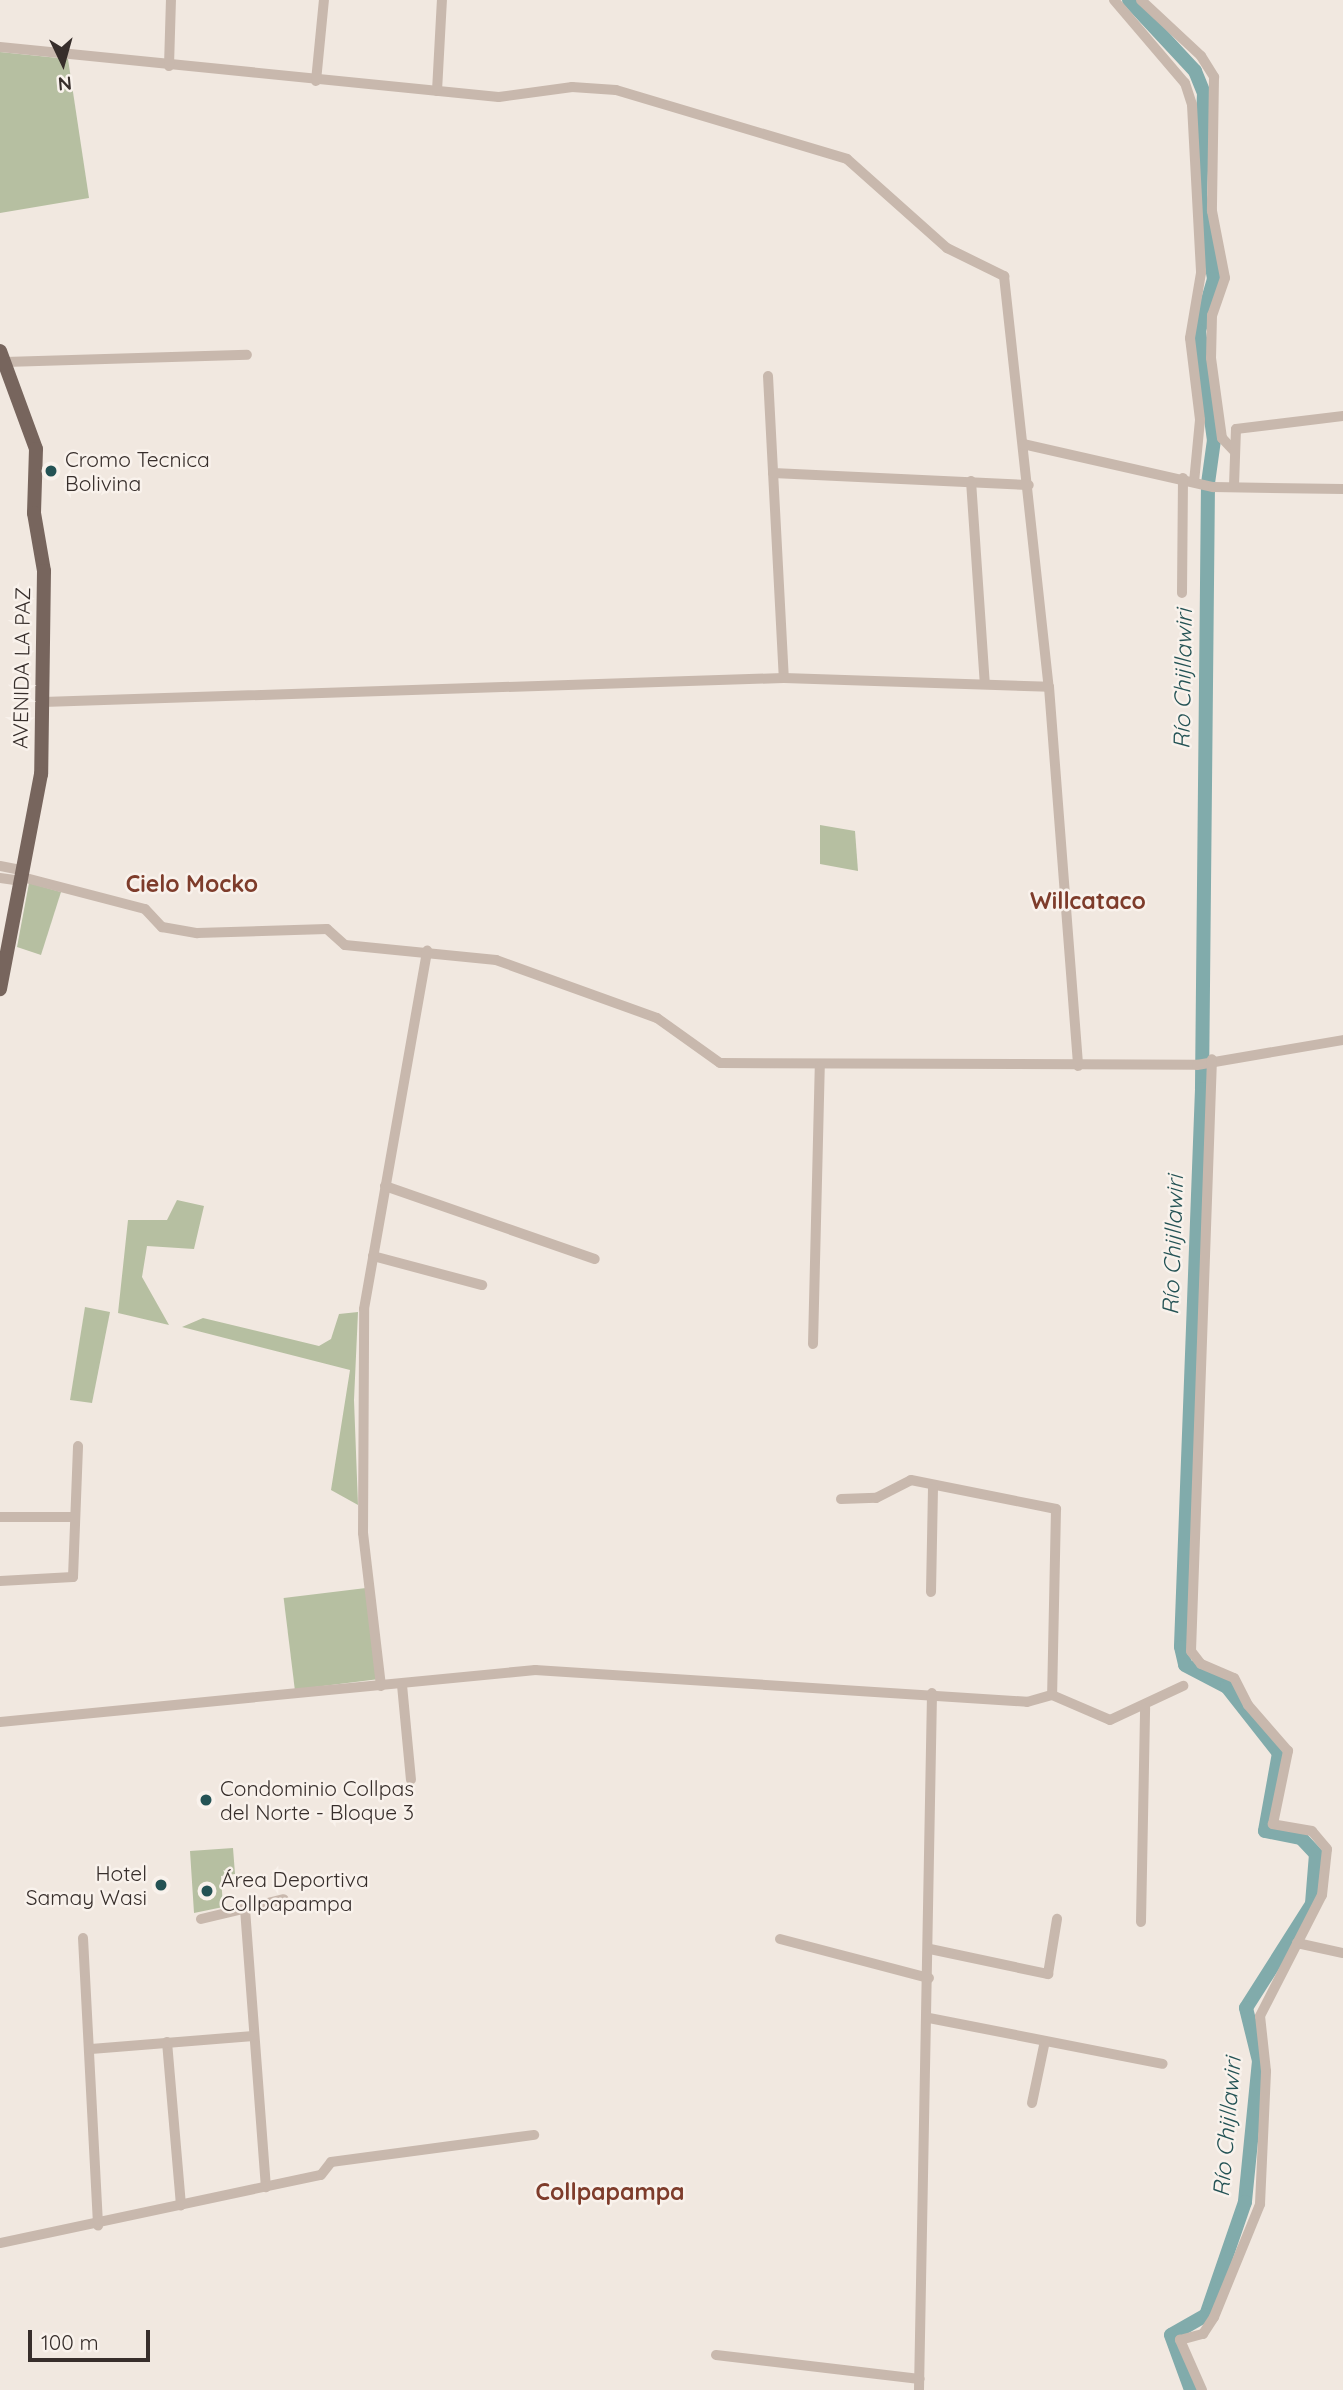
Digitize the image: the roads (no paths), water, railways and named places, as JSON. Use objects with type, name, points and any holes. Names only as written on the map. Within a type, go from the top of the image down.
[{"type":"main road","name":"AVENIDA LA PAZ","points":[[0,989],[41,775],[43,702],[36,449],[3,356]]},
{"type":"street","points":[[169,66],[171,0]]},
{"type":"street","points":[[316,81],[324,0]]},
{"type":"street","points":[[438,91],[442,0]]},
{"type":"street","points":[[1114,0],[1185,83],[1192,105],[1201,273],[1190,338],[1200,420],[1182,593]]},
{"type":"street","points":[[1141,0],[1201,56],[1214,77],[1212,211],[1225,278],[1212,315],[1211,358],[1222,439],[1235,452]]},
{"type":"street","points":[[0,47],[316,81],[499,97],[572,87],[616,90],[847,159],[947,248],[1004,276],[1029,485],[1049,687],[1078,1066]]},
{"type":"street","points":[[3,356],[247,355]]},
{"type":"street","points":[[768,376],[784,678]]},
{"type":"street","points":[[1234,486],[1236,429],[1343,416]]},
{"type":"street","points":[[1023,444],[1213,487],[1343,489]]},
{"type":"street","points":[[773,473],[1029,485]]},
{"type":"street","points":[[971,481],[985,684]]},
{"type":"street","points":[[43,702],[784,678],[1049,687]]},
{"type":"street","points":[[0,866],[22,876],[145,909],[162,927],[197,933],[327,929],[345,945],[427,950],[496,960],[657,1018],[720,1063],[820,1067],[1197,1065],[1210,1060],[1343,1040]]},
{"type":"street","points":[[0,878],[22,876]]},
{"type":"street","points":[[381,1686],[363,1533],[359,1394],[373,1256],[427,950]]},
{"type":"street","points":[[1202,2390],[1180,2340],[1203,2334],[1214,2317],[1260,2204],[1266,2071],[1260,2016],[1322,1895],[1327,1849],[1312,1831],[1273,1824],[1288,1751],[1248,1705],[1234,1678],[1201,1664],[1191,1651],[1210,1060]]},
{"type":"street","points":[[813,1344],[820,1067]]},
{"type":"street","points":[[385,1186],[595,1259]]},
{"type":"street","points":[[373,1256],[482,1285]]},
{"type":"street","points":[[0,1581],[73,1577],[78,1446]]},
{"type":"street","points":[[841,1499],[885,1496],[911,1480],[933,1489],[1056,1509],[1052,1695]]},
{"type":"street","points":[[932,1592],[933,1489]]},
{"type":"street","points":[[0,1517],[74,1517]]},
{"type":"street","points":[[0,1721],[402,1685],[535,1670],[932,1693],[1027,1702],[1052,1695],[1110,1720],[1145,1708],[1183,1686]]},
{"type":"street","points":[[402,1685],[411,1780]]},
{"type":"street","points":[[716,2355],[920,2384],[929,2018],[932,1693]]},
{"type":"street","points":[[1141,1922],[1145,1708]]},
{"type":"street","points":[[201,1919],[284,1899]]},
{"type":"street","points":[[245,1909],[266,2186]]},
{"type":"street","points":[[930,1949],[1048,1974],[1057,1919]]},
{"type":"street","points":[[83,1938],[91,2049],[98,2226]]},
{"type":"street","points":[[780,1939],[929,1978]]},
{"type":"street","points":[[1297,1942],[1343,1952]]},
{"type":"street","points":[[929,2018],[1163,2064]]},
{"type":"street","points":[[91,2049],[253,2036]]},
{"type":"street","points":[[1032,2103],[1045,2041]]},
{"type":"street","points":[[167,2042],[181,2205]]},
{"type":"street","points":[[0,2243],[98,2226],[321,2175],[331,2162],[534,2135]]},
{"type":"waterway","name":"Río Chijllawiri","points":[[1129,0],[1195,71],[1204,93],[1200,195],[1214,279],[1199,331],[1214,440],[1208,483],[1202,1089],[1181,1647],[1185,1665],[1227,1687],[1279,1753],[1265,1831],[1301,1838],[1316,1854],[1312,1904],[1246,2008],[1259,2061],[1245,2202],[1206,2315],[1171,2335],[1191,2390]]},
{"type":"place","name":"Cromo Tecnica Bolivina","points":[[51,471]]},
{"type":"place","name":"Condominio Collpas del Norte - Bloque 3","points":[[206,1800]]},
{"type":"place","name":"Hotel Samay Wasi","points":[[161,1885]]},
{"type":"place","name":"Área Deportiva Collpapampa","points":[[207,1891]]},
{"type":"district","name":"Cielo Mocko","points":[[192,884]]},
{"type":"district","name":"Willcataco","points":[[1088,901]]},
{"type":"district","name":"Collpapampa","points":[[610,2192]]}]
